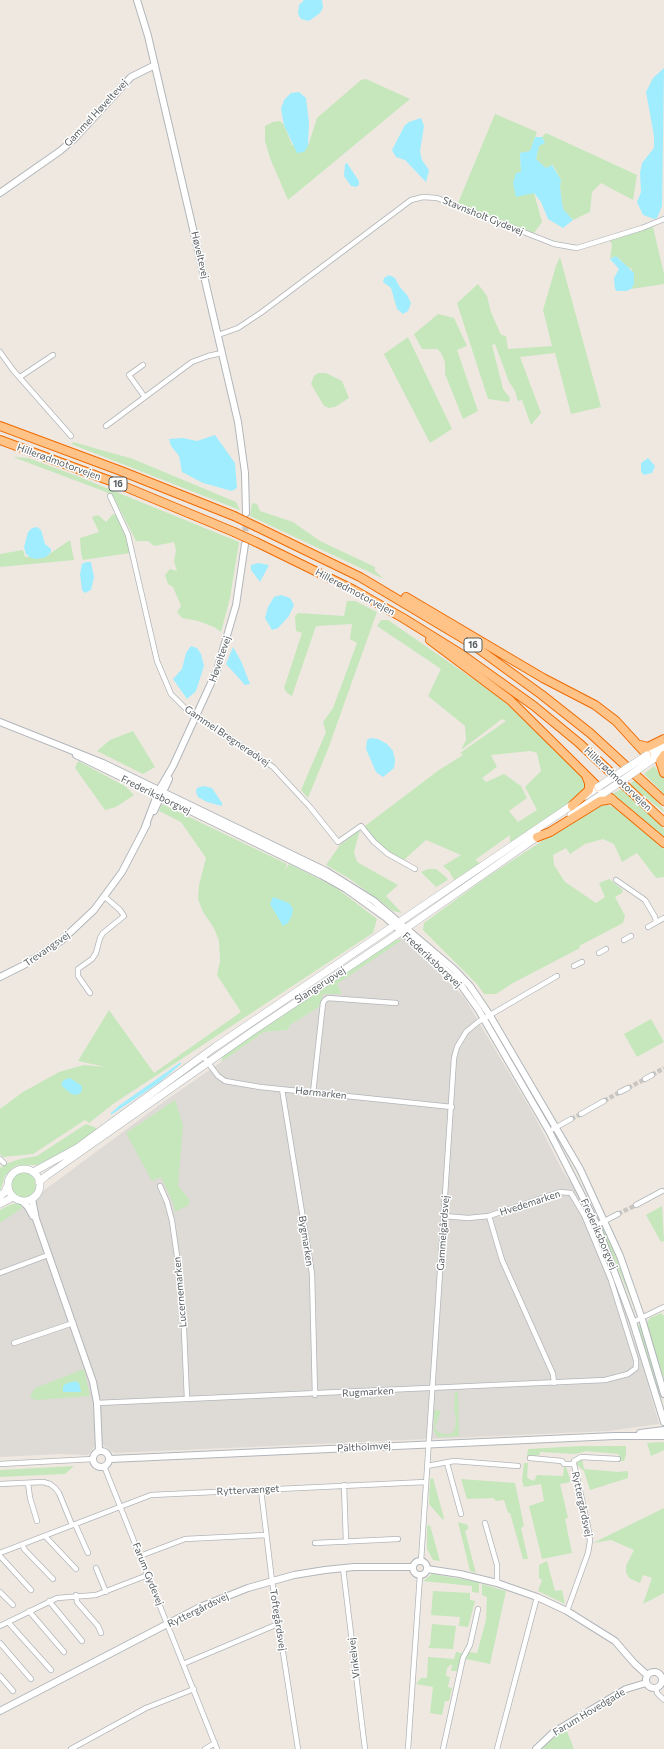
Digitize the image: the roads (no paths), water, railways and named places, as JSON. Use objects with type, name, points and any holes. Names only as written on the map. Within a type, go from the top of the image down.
[{"type":"highway","name":"Hillerødmotorvejen","points":[[0,426],[115,468],[234,516],[360,577],[437,622],[511,672],[590,733],[664,801]]},
{"type":"highway","name":"Hillerødmotorvejen","points":[[0,440],[122,485],[234,532],[354,590],[403,618],[461,654],[534,706],[610,770],[664,822]]},
{"type":"highway","points":[[360,577],[375,580],[530,670],[590,702],[616,721],[640,745],[649,758],[664,773]]},
{"type":"highway","points":[[403,618],[418,632],[510,700],[601,790],[664,843]]},
{"type":"highway","points":[[640,745],[648,747],[664,739]]},
{"type":"highway","points":[[664,756],[660,761],[664,773]]},
{"type":"highway","points":[[572,806],[589,790],[590,783],[586,775]]},
{"type":"highway","points":[[537,837],[550,832],[600,801],[612,799]]},
{"type":"main road","points":[[601,790],[649,758],[664,744]]},
{"type":"main road","points":[[649,758],[664,752]]},
{"type":"main road","name":"Slangerupvej","points":[[40,1182],[46,1176],[346,968],[444,892],[572,806],[601,790]]},
{"type":"main road","name":"Slangerupvej","points":[[33,1172],[77,1148],[203,1056],[537,837],[601,790]]},
{"type":"main road","points":[[0,1196],[5,1192],[11,1176],[15,1171],[24,1169],[33,1172],[40,1182],[38,1192],[32,1199],[22,1201],[13,1197],[9,1192],[8,1185]]},
{"type":"main road","points":[[0,1204],[13,1197]]},
{"type":"street","name":"Høveltevej","points":[[137,0],[155,66],[238,422],[243,451],[246,514]]},
{"type":"street","name":"Gammel Høveltevej","points":[[0,192],[60,151],[74,139],[127,80],[141,71],[155,66]]},
{"type":"street","name":"Stavnsholt Gydevej","points":[[218,335],[238,328],[262,312],[411,200],[423,196],[437,198],[554,244],[577,248],[635,230],[664,219]]},
{"type":"street","points":[[0,352],[20,378],[71,436]]},
{"type":"street","points":[[106,426],[144,396],[192,362],[222,353]]},
{"type":"street","points":[[20,378],[53,355]]},
{"type":"street","points":[[143,365],[129,375],[144,396]]},
{"type":"street","name":"Gammel Bregnerødvej","points":[[110,496],[128,535],[153,649],[161,673],[171,694],[185,708],[273,767],[306,802],[338,842],[360,826],[374,842],[388,854],[415,869]]},
{"type":"street","name":"Høveltevej","points":[[160,794],[217,670],[230,631],[242,574],[245,544]]},
{"type":"street","name":"Frederiksborgvej","points":[[0,722],[42,739],[326,871],[374,901],[458,981],[483,1018],[548,1132],[597,1225],[633,1322],[664,1422]]},
{"type":"street","name":"Trevangsvej","points":[[0,977],[24,965],[61,941],[79,925],[105,897],[122,872],[160,794]]},
{"type":"street","points":[[616,880],[645,900],[655,917],[656,922]]},
{"type":"street","points":[[90,993],[76,973],[96,953],[103,933],[123,917],[120,910],[105,897]]},
{"type":"street","points":[[648,927],[664,918]]},
{"type":"street","name":"Frederiksborgvej","points":[[401,926],[455,970],[470,986],[489,1014],[580,1169],[620,1256],[642,1319],[664,1394]]},
{"type":"street","points":[[624,940],[631,936]]},
{"type":"street","points":[[599,953],[606,949]]},
{"type":"street","points":[[574,966],[582,962]]},
{"type":"street","name":"Gammelgårdsvej","points":[[421,1561],[452,1107],[454,1058],[457,1047],[466,1032],[483,1018],[558,976]]},
{"type":"street","points":[[313,1092],[323,1003],[325,1000],[328,998],[396,1003]]},
{"type":"street","name":"Hørmarken","points":[[203,1056],[218,1076],[225,1081],[282,1089],[452,1107]]},
{"type":"street","points":[[645,1079],[652,1075]]},
{"type":"street","points":[[620,1092],[628,1088]]},
{"type":"street","name":"Bygmarken","points":[[282,1089],[312,1274],[315,1394]]},
{"type":"street","points":[[581,1114],[604,1101]]},
{"type":"street","points":[[548,1132],[571,1119]]},
{"type":"street","name":"Lucernemarken","points":[[160,1186],[167,1202],[172,1222],[177,1256],[183,1307],[187,1400]]},
{"type":"street","points":[[636,1205],[662,1191]]},
{"type":"street","name":"Hvedemarken","points":[[444,1216],[468,1218],[489,1216],[560,1192],[568,1192],[573,1194],[594,1238],[611,1280],[636,1360],[636,1368]]},
{"type":"street","points":[[32,1199],[36,1219],[48,1256],[93,1382],[97,1403],[99,1450]]},
{"type":"street","points":[[22,1201],[36,1219]]},
{"type":"street","points":[[597,1225],[618,1214]]},
{"type":"street","points":[[489,1216],[502,1260],[553,1374],[554,1383]]},
{"type":"street","points":[[0,1272],[48,1256]]},
{"type":"street","points":[[633,1322],[642,1319],[664,1307]]},
{"type":"street","points":[[14,1344],[73,1323]]},
{"type":"street","name":"Rugmarken","points":[[97,1403],[554,1383],[617,1378],[628,1374],[636,1368]]},
{"type":"street","name":"Paltholmvej","points":[[618,1436],[664,1430]]},
{"type":"street","name":"Paltholmvej","points":[[110,1459],[618,1436],[664,1436]]},
{"type":"street","points":[[93,1459],[98,1466],[104,1466],[110,1459],[106,1452],[99,1450]]},
{"type":"street","points":[[93,1459],[94,1454],[99,1450]]},
{"type":"street","name":"Ryttergårdsvej","points":[[567,1611],[588,1553],[590,1541],[574,1464],[577,1458],[581,1456],[618,1459]]},
{"type":"street","name":"Ryttergårdsvej","points":[[530,1458],[562,1461],[564,1464],[574,1464]]},
{"type":"street","points":[[0,1464],[93,1459]]},
{"type":"street","points":[[427,1466],[447,1463],[454,1460],[518,1466]]},
{"type":"street","points":[[447,1463],[461,1514]]},
{"type":"street","name":"Farum Gydevej","points":[[104,1466],[217,1749]]},
{"type":"street","points":[[0,1484],[43,1482],[55,1488],[88,1553]]},
{"type":"street","name":"Ryttervænget","points":[[31,1590],[0,1555],[74,1524],[151,1495],[426,1482]]},
{"type":"street","points":[[28,1483],[30,1498],[37,1521]]},
{"type":"street","points":[[344,1486],[346,1542]]},
{"type":"street","name":"Toftegårdsvej","points":[[261,1490],[278,1624],[298,1749]]},
{"type":"street","points":[[485,1523],[497,1565],[497,1583]]},
{"type":"street","points":[[140,1556],[185,1539],[266,1535]]},
{"type":"street","points":[[45,1536],[76,1569]]},
{"type":"street","points":[[315,1543],[398,1538]]},
{"type":"street","points":[[22,1545],[53,1580]]},
{"type":"street","points":[[420,1575],[414,1572],[413,1567],[416,1562],[421,1561],[425,1563],[427,1569]]},
{"type":"street","name":"Ryttergårdsvej","points":[[0,1712],[168,1624],[228,1596],[272,1581],[306,1573],[343,1568],[413,1567]]},
{"type":"street","points":[[96,1568],[106,1592]]},
{"type":"street","name":"Vinkelvej","points":[[343,1568],[365,1749]]},
{"type":"street","points":[[427,1569],[497,1583],[537,1597],[567,1611],[615,1641],[634,1663],[647,1675]]},
{"type":"street","points":[[420,1575],[426,1572],[427,1569]]},
{"type":"street","points":[[0,1626],[49,1601],[76,1595],[96,1595],[148,1575]]},
{"type":"street","points":[[408,1749],[420,1575]]},
{"type":"street","points":[[0,1592],[13,1605]]},
{"type":"street","points":[[76,1595],[77,1602],[98,1626],[101,1633]]},
{"type":"street","points":[[497,1749],[537,1597]]},
{"type":"street","points":[[49,1601],[82,1641]]},
{"type":"street","points":[[443,1749],[463,1658],[470,1645],[478,1609]]},
{"type":"street","points":[[29,1611],[64,1652]]},
{"type":"street","points":[[8,1622],[51,1670]]},
{"type":"street","points":[[183,1664],[278,1624]]},
{"type":"street","points":[[0,1643],[31,1679]]},
{"type":"street","points":[[659,1674],[664,1668]]},
{"type":"street","points":[[653,1672],[659,1674],[662,1681],[656,1687],[650,1687],[646,1682],[647,1675],[653,1672]]},
{"type":"street","points":[[0,1676],[13,1691]]},
{"type":"street","name":"Farum Hovedgade","points":[[536,1749],[554,1732],[626,1689],[646,1682]]},
{"type":"street","points":[[656,1687],[657,1693],[664,1700]]},
{"type":"street","points":[[71,1749],[146,1708],[194,1689]]},
{"type":"street","points":[[205,1749],[215,1743]]},
{"type":"water","points":[[304,0],[322,0],[323,8],[320,13],[309,21],[301,19],[298,14],[299,5]]},
{"type":"water","points":[[664,68],[662,206],[657,218],[654,219],[643,215],[637,202],[641,192],[640,173],[642,163],[654,148],[654,136],[646,92],[653,78]]},
{"type":"water","points":[[299,92],[306,98],[309,122],[308,146],[304,152],[297,153],[284,125],[281,109],[284,100],[291,93]]},
{"type":"water","points":[[421,118],[424,126],[420,151],[422,160],[429,170],[426,182],[405,160],[396,157],[392,150],[405,125]]},
{"type":"water","points":[[535,137],[542,137],[545,143],[539,146],[536,159],[546,168],[552,165],[561,180],[560,187],[563,209],[573,220],[563,228],[548,219],[541,202],[534,193],[516,197],[513,183],[516,173],[521,172],[520,153],[530,151]]},
{"type":"water","points":[[347,163],[359,181],[359,185],[356,187],[351,186],[344,176],[345,164]]},
{"type":"water","points":[[616,256],[634,273],[634,284],[631,289],[626,291],[617,291],[615,289],[614,278],[619,269],[610,259]]},
{"type":"water","points":[[389,275],[395,278],[411,303],[408,311],[403,314],[397,309],[391,288],[383,282],[384,278]]},
{"type":"water","points":[[215,435],[235,463],[237,488],[232,491],[203,483],[182,472],[179,456],[171,446],[169,439],[183,438],[197,441]]},
{"type":"water","points":[[648,458],[655,466],[652,473],[644,475],[641,472],[641,463]]},
{"type":"water","points":[[37,527],[41,530],[45,544],[51,549],[51,552],[46,557],[37,559],[31,558],[26,554],[24,547],[28,532],[32,528]]},
{"type":"water","points":[[91,562],[94,577],[91,590],[85,593],[82,590],[80,574],[82,564]]},
{"type":"water","points":[[258,563],[269,565],[260,582],[251,570],[251,565]]},
{"type":"water","points":[[281,595],[290,598],[294,605],[289,616],[278,628],[272,630],[265,618],[268,607],[274,597]]},
{"type":"water","points":[[191,646],[197,648],[201,654],[204,666],[196,691],[187,699],[173,679],[182,669],[186,653]]},
{"type":"water","points":[[233,647],[241,661],[250,684],[245,685],[226,664]]},
{"type":"water","points":[[371,738],[378,739],[387,744],[393,751],[395,760],[394,768],[383,777],[376,772],[366,749],[367,740]]},
{"type":"water","points":[[203,786],[212,788],[222,803],[222,806],[207,802],[198,797],[196,792],[197,788]]},
{"type":"water","points":[[273,897],[289,903],[293,909],[288,923],[283,926],[270,904]]},
{"type":"water","points":[[181,1062],[181,1064],[160,1082],[111,1115],[111,1113],[120,1105]]},
{"type":"water","points":[[70,1078],[82,1086],[82,1091],[79,1094],[75,1095],[70,1093],[62,1086],[61,1083],[64,1080]]},
{"type":"water","points":[[75,1381],[79,1383],[81,1392],[63,1392],[63,1387],[65,1384]]},
{"type":"tunnel","points":[[245,540],[246,519]]},
{"type":"tunnel","points":[[652,1075],[664,1068]]},
{"type":"tunnel","points":[[628,1088],[645,1079]]},
{"type":"tunnel","points":[[604,1101],[620,1092]]},
{"type":"tunnel","points":[[571,1119],[581,1114]]},
{"type":"tunnel","points":[[618,1214],[636,1205]]}]
